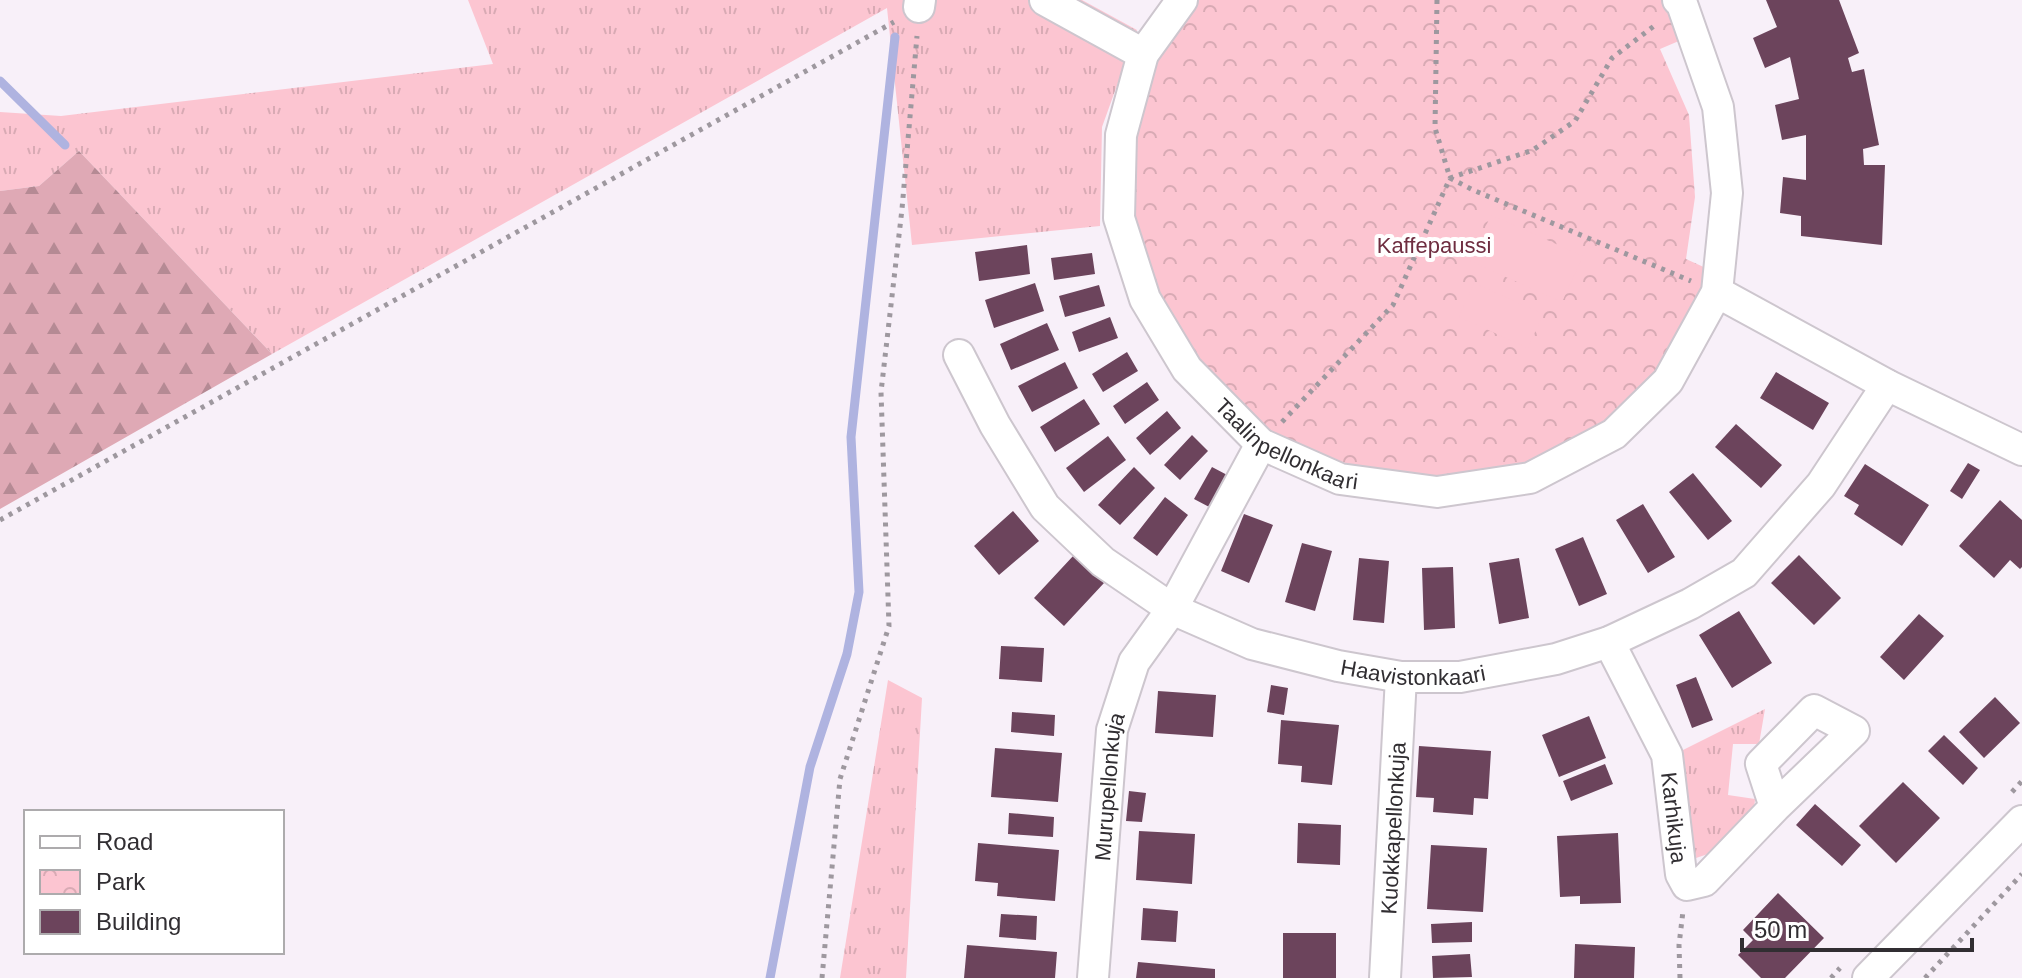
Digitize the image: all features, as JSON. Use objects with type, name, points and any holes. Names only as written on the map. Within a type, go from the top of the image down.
[{"type":"street","points":[[1045,0],[1143,54]]},
{"type":"street","name":"Taalinpellonkaari","points":[[1182,0],[1143,54],[1121,135],[1119,218],[1145,299],[1187,369],[1261,444],[1340,479],[1437,492],[1530,478],[1614,434],[1668,381],[1717,292],[1727,193],[1718,107],[1680,2]]},
{"type":"street","points":[[1717,292],[1887,385],[2022,450]]},
{"type":"street","name":"Haavistonkaari","points":[[959,355],[995,425],[1045,507],[1103,562],[1172,609],[1252,644],[1338,666],[1401,677],[1460,677],[1556,659],[1609,642],[1690,604],[1744,573],[1821,485],[1887,385]]},
{"type":"street","name":"Murupellonkuja","points":[[1093,978],[1112,730],[1134,662],[1172,609],[1261,444]]},
{"type":"street","name":"Karhikuja","points":[[1609,642],[1667,755],[1681,874],[1687,885],[1704,881],[1775,807]]},
{"type":"street","name":"Kuokkapellonkuja","points":[[1385,978],[1401,677]]},
{"type":"street","points":[[1868,978],[2022,821]]},
{"type":"path","points":[[1261,444],[1393,305],[1450,178],[1435,128],[1437,0]]},
{"type":"path","points":[[1450,178],[1533,150],[1575,121],[1612,58],[1680,2]]},
{"type":"path","points":[[0,520],[920,4]]},
{"type":"path","points":[[822,978],[840,779],[889,626],[881,392],[902,209],[920,4]]},
{"type":"path","points":[[1450,178],[1717,292]]},
{"type":"path","points":[[1925,978],[2022,874]]},
{"type":"path","points":[[1680,978],[1679,945],[1687,885]]},
{"type":"green space","points":[[468,0],[1082,0],[1137,30],[1102,127],[1100,226],[912,245],[887,8],[272,354],[79,151],[39,186],[0,191],[0,112],[61,116],[493,64]]},
{"type":"green space","name":"Kaffepaussi","points":[[1182,0],[1678,0],[1693,35],[1660,49],[1689,115],[1695,197],[1686,259],[1719,274],[1668,381],[1530,478],[1437,492],[1261,444],[1145,299],[1121,135]]},
{"type":"green space","points":[[79,151],[272,354],[0,509],[0,191],[39,186]]},
{"type":"green space","points":[[1491,215],[1583,256],[1562,302],[1470,261]]},
{"type":"green space","points":[[1474,283],[1543,314],[1528,348],[1459,317]]},
{"type":"green space","points":[[888,680],[922,698],[906,978],[840,978]]},
{"type":"green space","points":[[1765,709],[1759,744],[1733,744],[1728,795],[1755,799],[1754,811],[1711,853],[1690,860],[1677,753]]},
{"type":"building","points":[[1766,0],[1839,0],[1859,53],[1848,58],[1852,72],[1864,69],[1879,145],[1863,149],[1864,165],[1885,165],[1882,245],[1801,236],[1801,216],[1780,213],[1783,177],[1806,180],[1806,135],[1782,140],[1775,105],[1799,99],[1790,57],[1765,68],[1753,38],[1777,27]]},
{"type":"building","points":[[1027,245],[1030,274],[979,281],[975,252]]},
{"type":"building","points":[[1092,253],[1095,274],[1054,280],[1051,258]]},
{"type":"building","points":[[1035,283],[1044,311],[994,328],[985,300]]},
{"type":"building","points":[[1099,285],[1105,306],[1065,317],[1059,296]]},
{"type":"building","points":[[1110,317],[1118,338],[1079,352],[1072,332]]},
{"type":"building","points":[[1047,323],[1059,350],[1011,370],[1000,344]]},
{"type":"building","points":[[1127,352],[1138,371],[1103,392],[1092,374]]},
{"type":"building","points":[[1065,362],[1078,388],[1032,412],[1018,386]]},
{"type":"building","points":[[1776,372],[1829,403],[1813,430],[1760,398]]},
{"type":"building","points":[[1147,382],[1159,400],[1125,424],[1113,406]]},
{"type":"building","points":[[1084,399],[1100,424],[1055,452],[1040,427]]},
{"type":"building","points":[[1167,411],[1181,428],[1150,455],[1136,438]]},
{"type":"building","points":[[1736,424],[1782,465],[1761,488],[1715,447]]},
{"type":"building","points":[[1192,435],[1208,451],[1180,480],[1164,465]]},
{"type":"building","points":[[1108,436],[1126,460],[1084,492],[1066,468]]},
{"type":"building","points":[[1968,463],[1980,470],[1962,499],[1950,491]]},
{"type":"building","points":[[1865,464],[1929,505],[1902,546],[1854,514],[1859,505],[1844,496]]},
{"type":"building","points":[[1134,467],[1155,488],[1120,525],[1098,505]]},
{"type":"building","points":[[1212,467],[1231,477],[1213,509],[1194,499]]},
{"type":"building","points":[[1693,473],[1732,521],[1708,540],[1669,492]]},
{"type":"building","points":[[1165,497],[1188,515],[1157,556],[1133,538]]},
{"type":"building","points":[[2000,500],[2022,520],[2022,567],[2020,569],[2010,560],[1994,578],[1959,546]]},
{"type":"building","points":[[1643,504],[1675,557],[1648,573],[1616,520]]},
{"type":"building","points":[[1013,511],[1039,541],[999,575],[974,546]]},
{"type":"building","points":[[1244,514],[1273,525],[1249,583],[1221,571]]},
{"type":"building","points":[[1583,537],[1607,594],[1579,606],[1555,549]]},
{"type":"building","points":[[1302,543],[1332,551],[1315,611],[1285,602]]},
{"type":"building","points":[[1074,555],[1104,583],[1064,626],[1034,598]]},
{"type":"building","points":[[1799,555],[1841,598],[1814,625],[1771,583]]},
{"type":"building","points":[[1359,558],[1389,561],[1384,623],[1353,620]]},
{"type":"building","points":[[1519,558],[1529,618],[1499,624],[1489,563]]},
{"type":"building","points":[[1453,567],[1455,628],[1424,630],[1422,568]]},
{"type":"building","points":[[1739,611],[1772,663],[1732,688],[1699,635]]},
{"type":"building","points":[[1919,614],[1944,636],[1904,680],[1880,657]]},
{"type":"building","points":[[1001,646],[1044,648],[1042,682],[999,679]]},
{"type":"building","points":[[1696,677],[1713,720],[1692,728],[1676,685]]},
{"type":"building","points":[[1271,685],[1288,688],[1284,715],[1267,712]]},
{"type":"building","points":[[1158,691],[1216,695],[1213,737],[1155,733]]},
{"type":"building","points":[[1995,697],[2020,723],[1984,758],[1959,732]]},
{"type":"building","points":[[1012,712],[1055,715],[1054,736],[1011,732]]},
{"type":"building","points":[[1589,716],[1606,758],[1559,777],[1542,735]]},
{"type":"building","points":[[1281,720],[1339,725],[1332,785],[1301,782],[1302,766],[1278,764]]},
{"type":"building","points":[[1944,735],[1978,768],[1963,785],[1928,751]]},
{"type":"building","points":[[1419,746],[1491,751],[1488,799],[1474,798],[1473,815],[1433,812],[1434,798],[1416,797]]},
{"type":"building","points":[[995,748],[1062,753],[1058,802],[991,797]]},
{"type":"building","points":[[1605,764],[1613,784],[1571,801],[1563,781]]},
{"type":"building","points":[[1903,782],[1940,818],[1896,863],[1859,826]]},
{"type":"building","points":[[1129,791],[1146,793],[1142,822],[1126,821]]},
{"type":"building","points":[[1815,804],[1861,845],[1842,866],[1796,825]]},
{"type":"building","points":[[1009,813],[1054,817],[1053,837],[1008,834]]},
{"type":"building","points":[[1298,823],[1341,825],[1340,865],[1297,863]]},
{"type":"building","points":[[1139,831],[1195,834],[1192,884],[1136,880]]},
{"type":"building","points":[[1618,833],[1621,903],[1580,904],[1580,896],[1560,897],[1557,836]]},
{"type":"building","points":[[978,843],[1059,850],[1055,901],[997,896],[998,883],[975,881]]},
{"type":"building","points":[[1431,845],[1487,848],[1483,912],[1427,909]]},
{"type":"building","points":[[1778,893],[1824,938],[1785,978],[1761,978],[1738,955],[1753,940],[1743,930]]},
{"type":"building","points":[[1143,908],[1178,911],[1176,942],[1141,940]]},
{"type":"building","points":[[1001,914],[1037,916],[1036,940],[999,937]]},
{"type":"building","points":[[1472,922],[1472,942],[1432,943],[1431,924]]},
{"type":"building","points":[[1283,933],[1336,933],[1336,978],[1283,978]]},
{"type":"building","points":[[1575,944],[1635,947],[1634,978],[1574,978]]},
{"type":"building","points":[[967,945],[1057,952],[1055,978],[964,978]]},
{"type":"building","points":[[1470,954],[1472,977],[1433,978],[1432,956]]},
{"type":"building","points":[[1138,962],[1215,969],[1215,978],[1136,978]]},
{"type":"waterway","points":[[770,978],[810,767],[847,654],[859,592],[851,437],[895,37]]},
{"type":"waterway","points":[[0,81],[65,145]]}]
